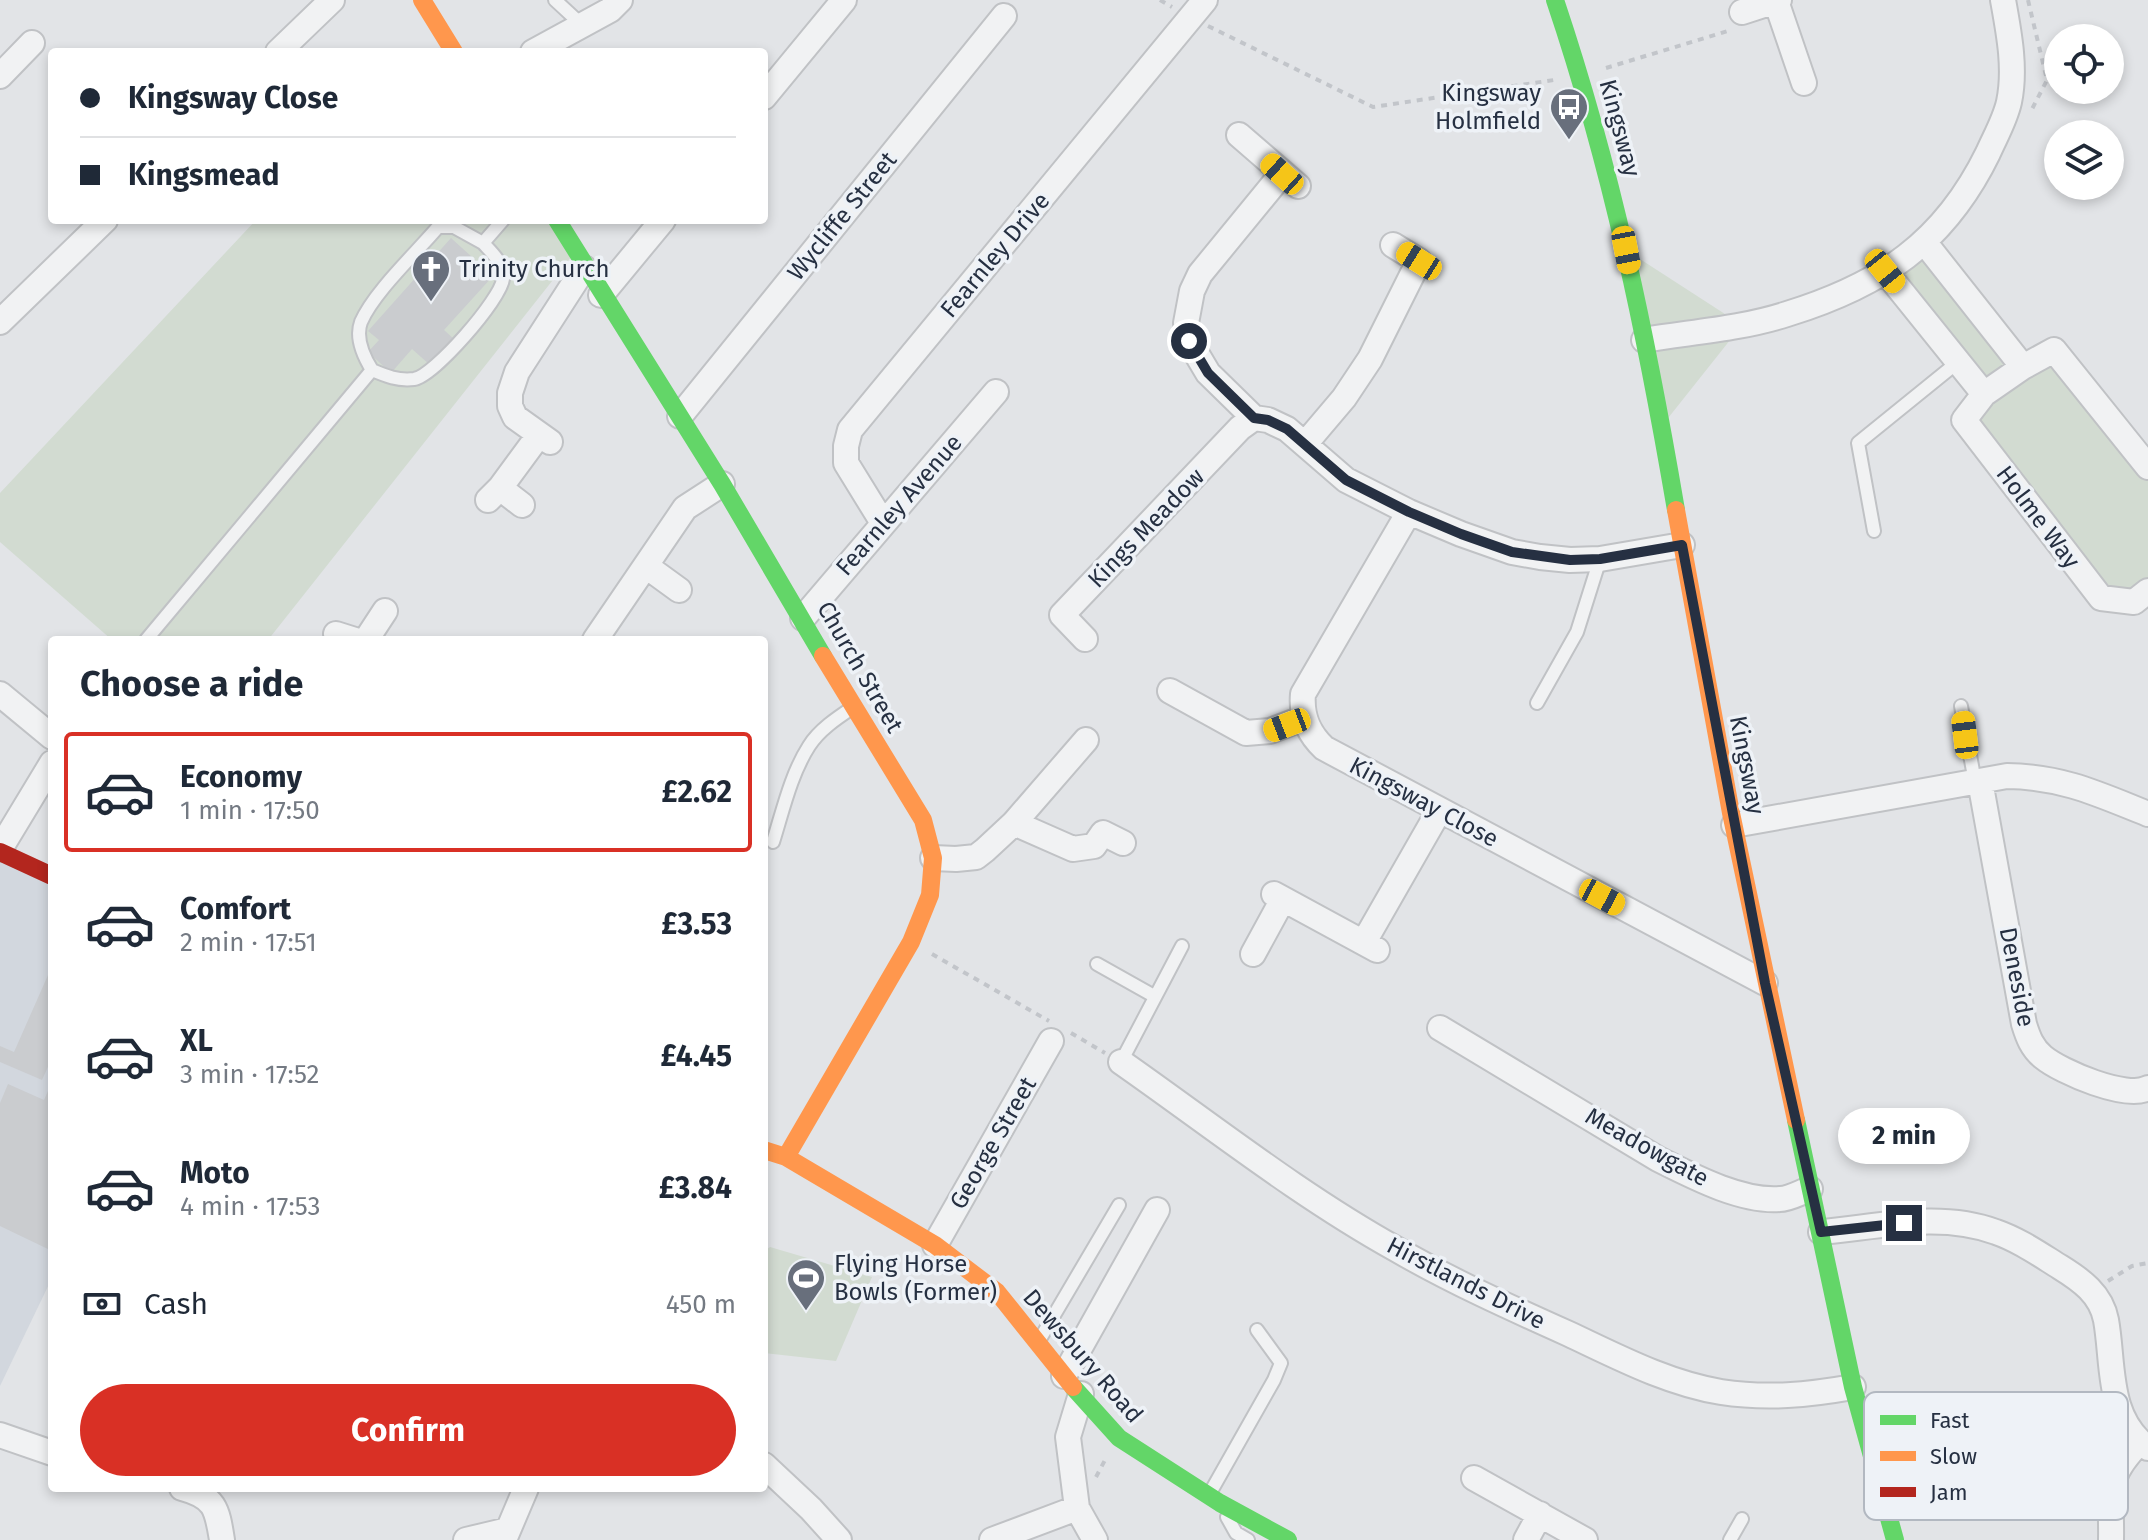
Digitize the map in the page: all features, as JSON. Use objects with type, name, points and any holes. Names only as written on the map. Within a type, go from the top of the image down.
[{"type":"street","points":[[282,48],[332,0]]},
{"type":"street","points":[[422,0],[452,48]]},
{"type":"street","points":[[564,45],[582,25],[610,10],[620,0]]},
{"type":"street","points":[[768,92],[844,0]]},
{"type":"street","name":"Kingsway","points":[[1555,0],[1581,75],[1619,218],[1765,983],[1864,1429]]},
{"type":"street","points":[[1742,12],[1777,0],[1804,83]]},
{"type":"street","points":[[1644,340],[1742,325],[1784,315],[1858,287],[1925,243],[1967,193],[2009,102],[2012,69],[2003,0]]},
{"type":"street","name":"Fearnley Drive","points":[[883,523],[846,463],[850,430],[1199,9]]},
{"type":"street","name":"Wycliffe Street","points":[[680,416],[1004,16]]},
{"type":"street","points":[[0,76],[32,43]]},
{"type":"street","points":[[1239,135],[1290,180],[1200,274],[1192,291],[1186,323],[1189,341],[1208,373],[1254,418],[1268,420],[1287,429],[1346,480],[1409,512],[1512,552],[1570,560],[1600,559],[1682,545]]},
{"type":"street","points":[[0,322],[101,224]]},
{"type":"street","name":"Church Street","points":[[559,224],[722,484],[923,820],[933,858],[930,895],[911,942],[786,1157]]},
{"type":"street","points":[[601,295],[660,224]]},
{"type":"street","points":[[1925,243],[2023,367]]},
{"type":"street","points":[[1305,444],[1344,398],[1370,359],[1419,261],[1393,245]]},
{"type":"street","points":[[522,505],[494,494],[544,439],[515,417],[510,406],[510,393],[517,372],[584,268]]},
{"type":"street","points":[[1885,271],[1984,394]]},
{"type":"street","name":"Holme Way","points":[[2148,467],[2054,350],[1984,394],[1964,420],[2101,598],[2134,602],[2148,591]]},
{"type":"street","name":"Fearnley Avenue","points":[[803,618],[996,392]]},
{"type":"street","name":"Kings Meadow","points":[[1085,639],[1062,615],[1240,428],[1254,418]]},
{"type":"street","points":[[598,636],[685,508],[722,484]]},
{"type":"street","points":[[1170,691],[1246,733],[1270,731],[1304,718],[1303,694],[1309,680],[1409,512]]},
{"type":"street","points":[[646,566],[679,590]]},
{"type":"street","points":[[369,636],[385,611]]},
{"type":"street","points":[[0,694],[48,734]]},
{"type":"street","name":"Kingsway Close","points":[[1304,718],[1315,740],[1324,748],[1765,983]]},
{"type":"street","points":[[933,858],[976,857],[1014,823],[1086,740]]},
{"type":"street","points":[[48,770],[0,850],[48,874]]},
{"type":"street","points":[[1734,825],[2007,776],[2040,777],[2074,785],[2148,814]]},
{"type":"street","name":"Deneside","points":[[1977,782],[2024,1024],[2031,1044],[2057,1066],[2107,1086],[2141,1092],[2148,1088]]},
{"type":"street","points":[[1253,954],[1279,896],[1370,946],[1439,811]]},
{"type":"street","points":[[1014,823],[1073,849],[1094,846],[1103,833],[1123,843]]},
{"type":"street","name":"Meadowgate","points":[[1440,1028],[1658,1159],[1724,1188],[1755,1197],[1781,1199],[1810,1189]]},
{"type":"street","name":"George Street","points":[[935,1245],[1058,1032]]},
{"type":"street","name":"Hirstlands Drive","points":[[1121,1062],[1295,1185],[1395,1249],[1634,1364],[1676,1381],[1719,1392],[1764,1397],[1808,1396],[1853,1387]]},
{"type":"street","name":"Dewsbury Road","points":[[768,1151],[786,1157],[935,1245],[997,1292],[1064,1376],[1119,1438],[1214,1499],[1288,1540]]},
{"type":"street","points":[[1064,1376],[1157,1210]]},
{"type":"street","points":[[1821,1232],[1925,1220],[1994,1231],[2054,1263],[2093,1291],[2105,1314],[2114,1392]]},
{"type":"street","points":[[1081,1394],[1068,1437],[1077,1508],[1095,1540]]},
{"type":"street","points":[[2128,1430],[2137,1449]]},
{"type":"street","points":[[0,1435],[48,1452]]},
{"type":"street","points":[[768,1469],[839,1540]]},
{"type":"street","points":[[1474,1478],[1585,1540]]},
{"type":"street","points":[[193,1492],[204,1496],[224,1496],[222,1540]]},
{"type":"street","points":[[466,1540],[506,1535],[524,1492]]},
{"type":"street","points":[[992,1540],[1077,1508]]},
{"type":"street","points":[[1526,1540],[1540,1514]]},
{"type":"street","name":"Kingsway","points":[[1889,1520],[1895,1540]]},
{"type":"street","points":[[2109,1520],[2111,1540]]},
{"type":"lane","points":[[555,0],[582,25]]},
{"type":"lane","points":[[483,243],[497,224]]},
{"type":"lane","points":[[438,227],[454,227],[483,243],[501,263],[503,281],[442,363],[417,379],[393,379],[372,370],[362,353],[360,324],[379,295],[438,227]]},
{"type":"lane","points":[[1874,531],[1858,443],[1958,362]]},
{"type":"lane","points":[[149,636],[372,370]]},
{"type":"lane","points":[[1537,703],[1577,632],[1600,559]]},
{"type":"lane","points":[[773,842],[794,777],[810,744],[829,724],[854,706]]},
{"type":"lane","points":[[1961,706],[1977,782]]},
{"type":"lane","points":[[1121,1062],[1182,946]]},
{"type":"lane","points":[[1097,964],[1154,996]]},
{"type":"lane","points":[[1039,1342],[1119,1205]]},
{"type":"lane","points":[[1248,1540],[1236,1533],[1214,1499],[1281,1363],[1257,1330]]},
{"type":"lane","points":[[1730,1540],[1742,1519]]},
{"type":"path","points":[[1199,9],[1373,107],[1581,75],[1749,24],[1742,12]]},
{"type":"path","points":[[911,942],[1058,1032],[1121,1062]]},
{"type":"path","points":[[2093,1291],[2132,1266],[2148,1263]]},
{"type":"path","points":[[1859,1411],[1864,1411]]},
{"type":"path","points":[[1077,1508],[1119,1438]]},
{"type":"shaded area","points":[[252,224],[559,224],[575,252],[271,636],[107,636],[0,542],[0,493]]},
{"type":"shaded area","points":[[1925,243],[2023,366],[2054,350],[2148,467],[2148,591],[2101,598],[1964,420],[1983,393],[1885,271]]},
{"type":"shaded area","points":[[1626,250],[1742,325],[1661,427]]},
{"type":"shaded area","points":[[0,852],[48,874],[48,1286],[0,1386]]},
{"type":"shaded area","points":[[768,1248],[872,1277],[836,1361],[768,1353]]},
{"type":"building","name":"Trinity Church","points":[[451,238],[493,276],[444,330],[454,339],[430,365],[412,349],[391,373],[368,352],[379,340],[368,331]]},
{"type":"building","points":[[48,975],[48,1067],[42,1080],[0,1062],[0,1046],[14,1052]]},
{"type":"building","points":[[8,1084],[44,1100],[48,1091],[48,1249],[0,1226],[0,1103]]},
{"type":"traffic: fast","points":[[1555,0],[1594,126],[1626,252],[1676,510]]},
{"type":"traffic: fast","points":[[560,224],[722,484],[823,656]]},
{"type":"traffic: fast","points":[[1796,1120],[1864,1427]]},
{"type":"traffic: fast","points":[[1073,1387],[1119,1438],[1220,1503],[1288,1540]]},
{"type":"traffic: fast","points":[[1890,1520],[1895,1540]]},
{"type":"traffic: slow","points":[[422,0],[452,48]]},
{"type":"traffic: slow","points":[[1676,510],[1731,813],[1796,1120]]},
{"type":"traffic: slow","points":[[786,1157],[911,942],[930,895],[933,858],[923,820],[823,656]]},
{"type":"traffic: slow","points":[[768,1151],[786,1157],[935,1245],[997,1292],[1073,1387]]},
{"type":"traffic: jam","points":[[0,852],[48,874]]},
{"type":"place","name":"Kingsway Holmfield","points":[[1569,141]]},
{"type":"place","name":"Trinity Church","points":[[431,303]]},
{"type":"place","name":"Flying Horse Bowls (Former)","points":[[806,1312]]},
{"type":"route","points":[[1189,341],[1208,373],[1254,418],[1268,420],[1287,429],[1346,480],[1461,534],[1512,552],[1570,560],[1600,559],[1682,545],[1765,983],[1821,1232],[1904,1223]]}]
